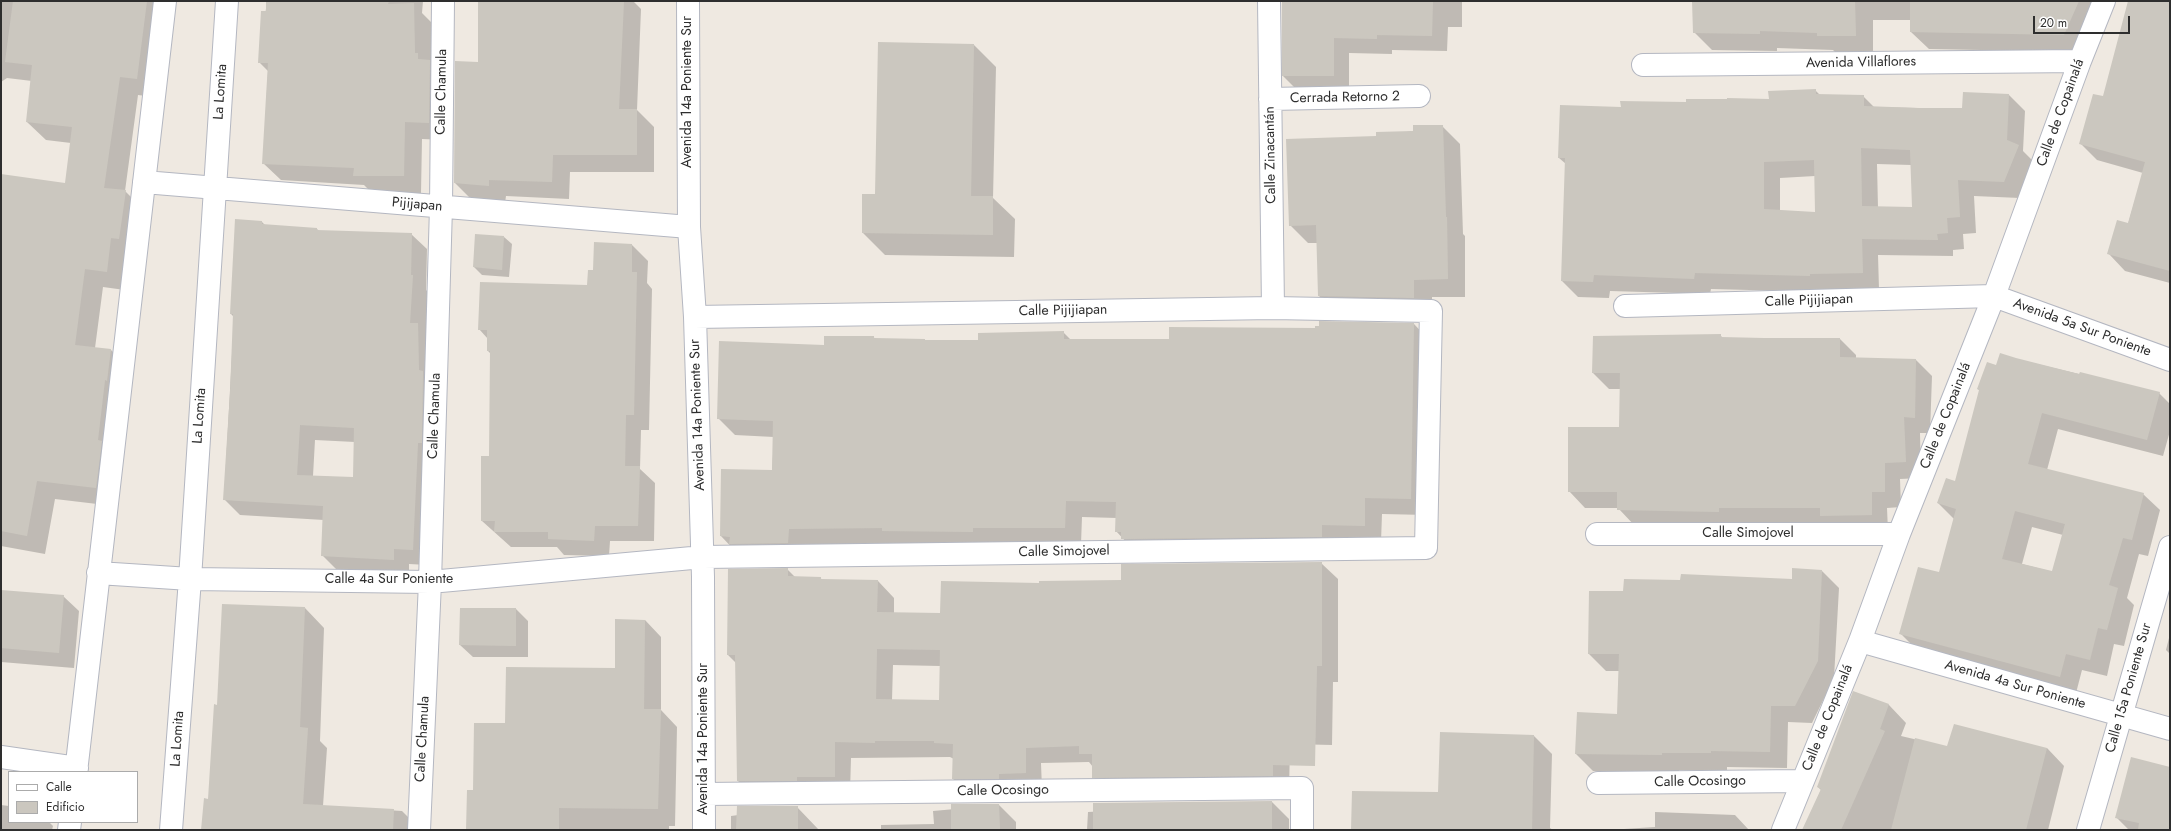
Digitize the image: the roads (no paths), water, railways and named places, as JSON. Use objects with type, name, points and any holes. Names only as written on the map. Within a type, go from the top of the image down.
[{"type":"street","points":[[1,757],[76,770],[165,1]]},
{"type":"street","name":"La Lomita","points":[[171,830],[190,579],[227,1]]},
{"type":"street","name":"Calle Chamula","points":[[419,830],[430,582],[441,207],[443,1]]},
{"type":"street","name":"Avenida 14a Poniente Sur","points":[[688,1],[689,227],[695,317],[703,557],[704,830]]},
{"type":"street","name":"Calle Zinacantán","points":[[1269,1],[1273,308]]},
{"type":"street","name":"Calle de Copainalá","points":[[1783,830],[1860,641],[1899,534],[1994,296],[2080,61],[2104,1]]},
{"type":"street","name":"Avenida Villaflores","points":[[1643,65],[2080,61]]},
{"type":"street","name":"Cerrada Retorno 2","points":[[1270,99],[1419,96]]},
{"type":"street","name":"Pijijapan","points":[[144,182],[689,227]]},
{"type":"street","name":"Calle Pijijiapan","points":[[1625,306],[1994,296]]},
{"type":"street","name":"Avenida 5a Sur Poniente","points":[[1994,296],[2170,360]]},
{"type":"street","name":"Calle Pijijiapan","points":[[695,317],[1273,308],[1431,311],[1426,548]]},
{"type":"street","name":"Calle Simojovel","points":[[1597,534],[1899,534]]},
{"type":"street","name":"Calle 15a Poniente Sur","points":[[2088,830],[2170,547]]},
{"type":"street","name":"Calle Simojovel","points":[[703,557],[1426,548]]},
{"type":"street","name":"Calle 4a Sur Poniente","points":[[98,573],[190,579],[430,582],[703,557]]},
{"type":"street","name":"Avenida 4a Sur Poniente","points":[[1860,641],[2170,729]]},
{"type":"street","name":"Calle Ocosingo","points":[[1598,783],[1802,781]]},
{"type":"street","name":"Calle Ocosingo","points":[[704,794],[1302,788],[1302,830]]}]
